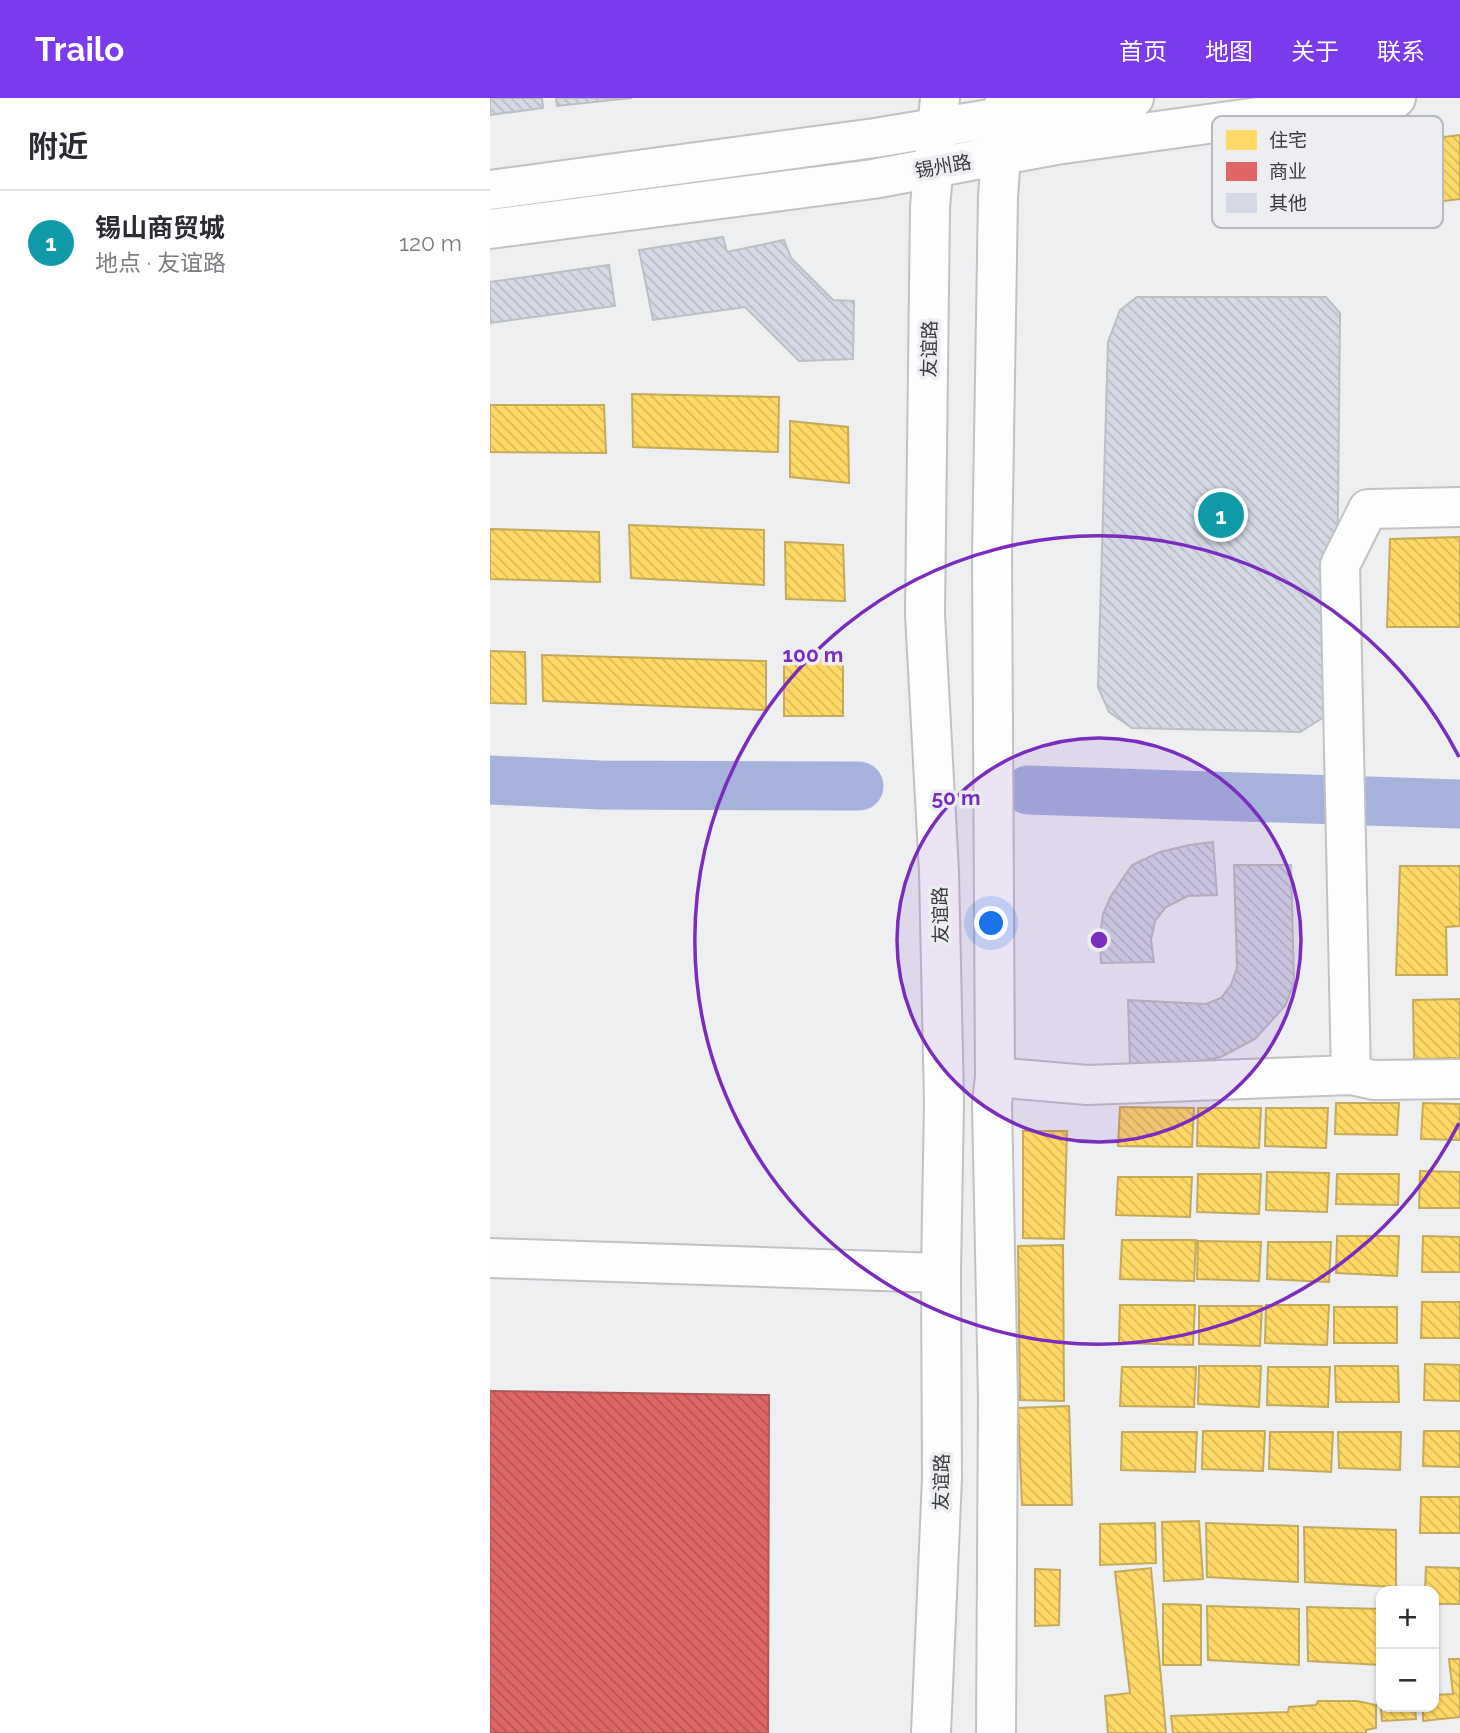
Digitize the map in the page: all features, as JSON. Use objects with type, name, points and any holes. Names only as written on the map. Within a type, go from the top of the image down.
[{"type":"main road","name":"锡州路","points":[[490,190],[939,113],[1134,98]]},
{"type":"main road","name":"锡州路","points":[[1266,116],[1396,98]]},
{"type":"main road","points":[[996,1733],[998,1398],[992,1104],[995,1077],[992,557],[998,197],[1004,107]]},
{"type":"main road","name":"友谊路","points":[[931,1733],[942,1478],[944,1102],[940,899],[925,614],[930,207],[939,113]]},
{"type":"main road","name":"锡州路","points":[[490,229],[873,179],[1056,145],[1212,123]]},
{"type":"main road","points":[[1351,1076],[1340,565],[1368,509],[1460,507]]},
{"type":"main road","points":[[995,1077],[1087,1085],[1351,1076],[1374,1080],[1460,1079]]},
{"type":"main road","points":[[490,1258],[941,1273]]},
{"type":"building: 住宅","points":[[1460,135],[1460,199],[1443,201],[1443,137]]},
{"type":"building: 住宅","points":[[632,394],[779,397],[778,452],[633,447]]},
{"type":"building: 住宅","points":[[490,405],[604,405],[606,453],[490,452]]},
{"type":"building: 住宅","points":[[790,421],[848,427],[849,483],[790,477]]},
{"type":"building: 住宅","points":[[629,525],[764,530],[764,585],[631,578]]},
{"type":"building: 住宅","points":[[490,529],[599,532],[600,582],[490,579]]},
{"type":"building: 住宅","points":[[1460,537],[1460,627],[1387,627],[1390,539]]},
{"type":"building: 住宅","points":[[785,542],[843,545],[845,601],[786,599]]},
{"type":"building: 住宅","points":[[490,651],[525,652],[526,704],[490,703]]},
{"type":"building: 住宅","points":[[542,655],[766,661],[766,710],[543,701]]},
{"type":"building: 住宅","points":[[843,655],[843,716],[784,716],[784,656]]},
{"type":"building: 住宅","points":[[1400,866],[1460,866],[1460,926],[1446,927],[1447,975],[1396,975]]},
{"type":"building: 住宅","points":[[1460,999],[1460,1058],[1414,1059],[1413,1000]]},
{"type":"building: 住宅","points":[[1336,1103],[1399,1103],[1397,1135],[1335,1134]]},
{"type":"building: 住宅","points":[[1423,1103],[1460,1104],[1460,1140],[1421,1139]]},
{"type":"building: 住宅","points":[[1120,1107],[1194,1108],[1192,1147],[1118,1146]]},
{"type":"building: 住宅","points":[[1198,1108],[1261,1108],[1259,1148],[1197,1146]]},
{"type":"building: 住宅","points":[[1266,1108],[1328,1108],[1326,1148],[1265,1146]]},
{"type":"building: 住宅","points":[[1023,1131],[1067,1131],[1064,1239],[1023,1238]]},
{"type":"building: 住宅","points":[[1420,1171],[1460,1172],[1460,1208],[1419,1208]]},
{"type":"building: 住宅","points":[[1267,1172],[1329,1173],[1327,1212],[1266,1210]]},
{"type":"building: 住宅","points":[[1198,1174],[1261,1174],[1259,1214],[1197,1212]]},
{"type":"building: 住宅","points":[[1337,1174],[1399,1174],[1398,1205],[1336,1204]]},
{"type":"building: 住宅","points":[[1118,1177],[1192,1177],[1190,1217],[1116,1215]]},
{"type":"building: 住宅","points":[[1337,1236],[1399,1236],[1397,1276],[1336,1273]]},
{"type":"building: 住宅","points":[[1423,1236],[1460,1237],[1460,1272],[1422,1272]]},
{"type":"building: 住宅","points":[[1122,1240],[1196,1240],[1194,1281],[1120,1279]]},
{"type":"building: 住宅","points":[[1198,1241],[1261,1242],[1259,1281],[1197,1279]]},
{"type":"building: 住宅","points":[[1268,1242],[1331,1242],[1329,1282],[1267,1279]]},
{"type":"building: 住宅","points":[[1063,1245],[1064,1401],[1020,1400],[1018,1246]]},
{"type":"building: 住宅","points":[[1422,1302],[1460,1302],[1460,1338],[1421,1338]]},
{"type":"building: 住宅","points":[[1120,1305],[1195,1305],[1193,1345],[1119,1343]]},
{"type":"building: 住宅","points":[[1266,1305],[1329,1305],[1327,1345],[1265,1343]]},
{"type":"building: 住宅","points":[[1199,1306],[1262,1306],[1260,1346],[1199,1344]]},
{"type":"building: 住宅","points":[[1334,1307],[1397,1307],[1397,1343],[1334,1343]]},
{"type":"building: 住宅","points":[[1425,1364],[1460,1365],[1460,1401],[1424,1400]]},
{"type":"building: 住宅","points":[[1199,1366],[1261,1366],[1259,1407],[1198,1404]]},
{"type":"building: 住宅","points":[[1335,1366],[1398,1366],[1399,1402],[1336,1402]]},
{"type":"building: 住宅","points":[[1122,1367],[1196,1367],[1194,1407],[1120,1406]]},
{"type":"building: 住宅","points":[[1268,1367],[1330,1367],[1328,1407],[1267,1405]]},
{"type":"building: 住宅","points":[[1069,1406],[1072,1505],[1022,1505],[1018,1408]]},
{"type":"building: 住宅","points":[[1203,1431],[1265,1431],[1263,1471],[1202,1469]]},
{"type":"building: 住宅","points":[[1424,1431],[1460,1431],[1460,1467],[1423,1466]]},
{"type":"building: 住宅","points":[[1122,1432],[1197,1432],[1195,1472],[1121,1470]]},
{"type":"building: 住宅","points":[[1270,1432],[1333,1432],[1331,1472],[1269,1469]]},
{"type":"building: 住宅","points":[[1338,1432],[1401,1432],[1400,1470],[1339,1468]]},
{"type":"building: 住宅","points":[[1421,1497],[1460,1497],[1460,1533],[1420,1533]]},
{"type":"building: 住宅","points":[[1199,1521],[1203,1579],[1164,1581],[1162,1522]]},
{"type":"building: 住宅","points":[[1155,1523],[1156,1563],[1100,1565],[1100,1524]]},
{"type":"building: 住宅","points":[[1206,1523],[1298,1526],[1298,1582],[1207,1577]]},
{"type":"building: 住宅","points":[[1304,1527],[1396,1530],[1396,1586],[1305,1582]]},
{"type":"building: 住宅","points":[[1426,1567],[1460,1568],[1460,1604],[1439,1604],[1439,1586],[1425,1586]]},
{"type":"building: 住宅","points":[[1151,1568],[1166,1733],[1108,1733],[1105,1696],[1130,1693],[1115,1572]]},
{"type":"building: 住宅","points":[[1035,1569],[1060,1570],[1059,1625],[1035,1626]]},
{"type":"building: 住宅","points":[[1163,1604],[1201,1605],[1201,1665],[1163,1665]]},
{"type":"building: 住宅","points":[[1207,1606],[1299,1609],[1299,1665],[1208,1660]]},
{"type":"building: 住宅","points":[[1307,1607],[1376,1609],[1376,1665],[1308,1661]]},
{"type":"building: 住宅","points":[[1449,1659],[1460,1659],[1460,1717],[1423,1721],[1423,1712],[1439,1712],[1439,1695],[1453,1694]]},
{"type":"building: 住宅","points":[[1318,1701],[1357,1701],[1376,1705],[1376,1728],[1366,1730],[1366,1733],[1173,1733],[1171,1716],[1288,1712],[1289,1707],[1316,1705]]},
{"type":"building: 住宅","points":[[1381,1712],[1415,1712],[1416,1719],[1382,1721]]},
{"type":"building: 商业","points":[[490,1391],[769,1395],[768,1733],[490,1733]]},
{"type":"building: 其他","points":[[490,98],[542,98],[543,108],[490,115]]},
{"type":"building: 其他","points":[[556,98],[632,98],[557,106]]},
{"type":"building: 其他","points":[[723,237],[727,252],[784,240],[791,258],[833,300],[854,301],[853,359],[799,361],[745,307],[653,320],[639,250]]},
{"type":"building: 其他","points":[[609,265],[615,306],[490,323],[490,282]]},
{"type":"building: 其他","points":[[1137,297],[1326,297],[1340,313],[1336,699],[1324,717],[1300,732],[1132,728],[1109,712],[1098,687],[1108,342],[1120,310]]},
{"type":"building: 其他","points":[[1213,842],[1217,895],[1188,896],[1166,907],[1155,921],[1151,940],[1154,962],[1101,963],[1100,935],[1103,914],[1111,896],[1132,865],[1160,852]]},
{"type":"building: 其他","points":[[1234,865],[1291,865],[1294,984],[1285,1006],[1255,1039],[1221,1057],[1188,1064],[1130,1064],[1128,1000],[1206,1004],[1221,998],[1231,985],[1237,968]]},
{"type":"waterway","points":[[490,780],[600,785],[859,786]]},
{"type":"waterway","points":[[1028,790],[1460,804]]},
{"type":"place","name":"锡山商贸城","points":[[1221,515]]}]
